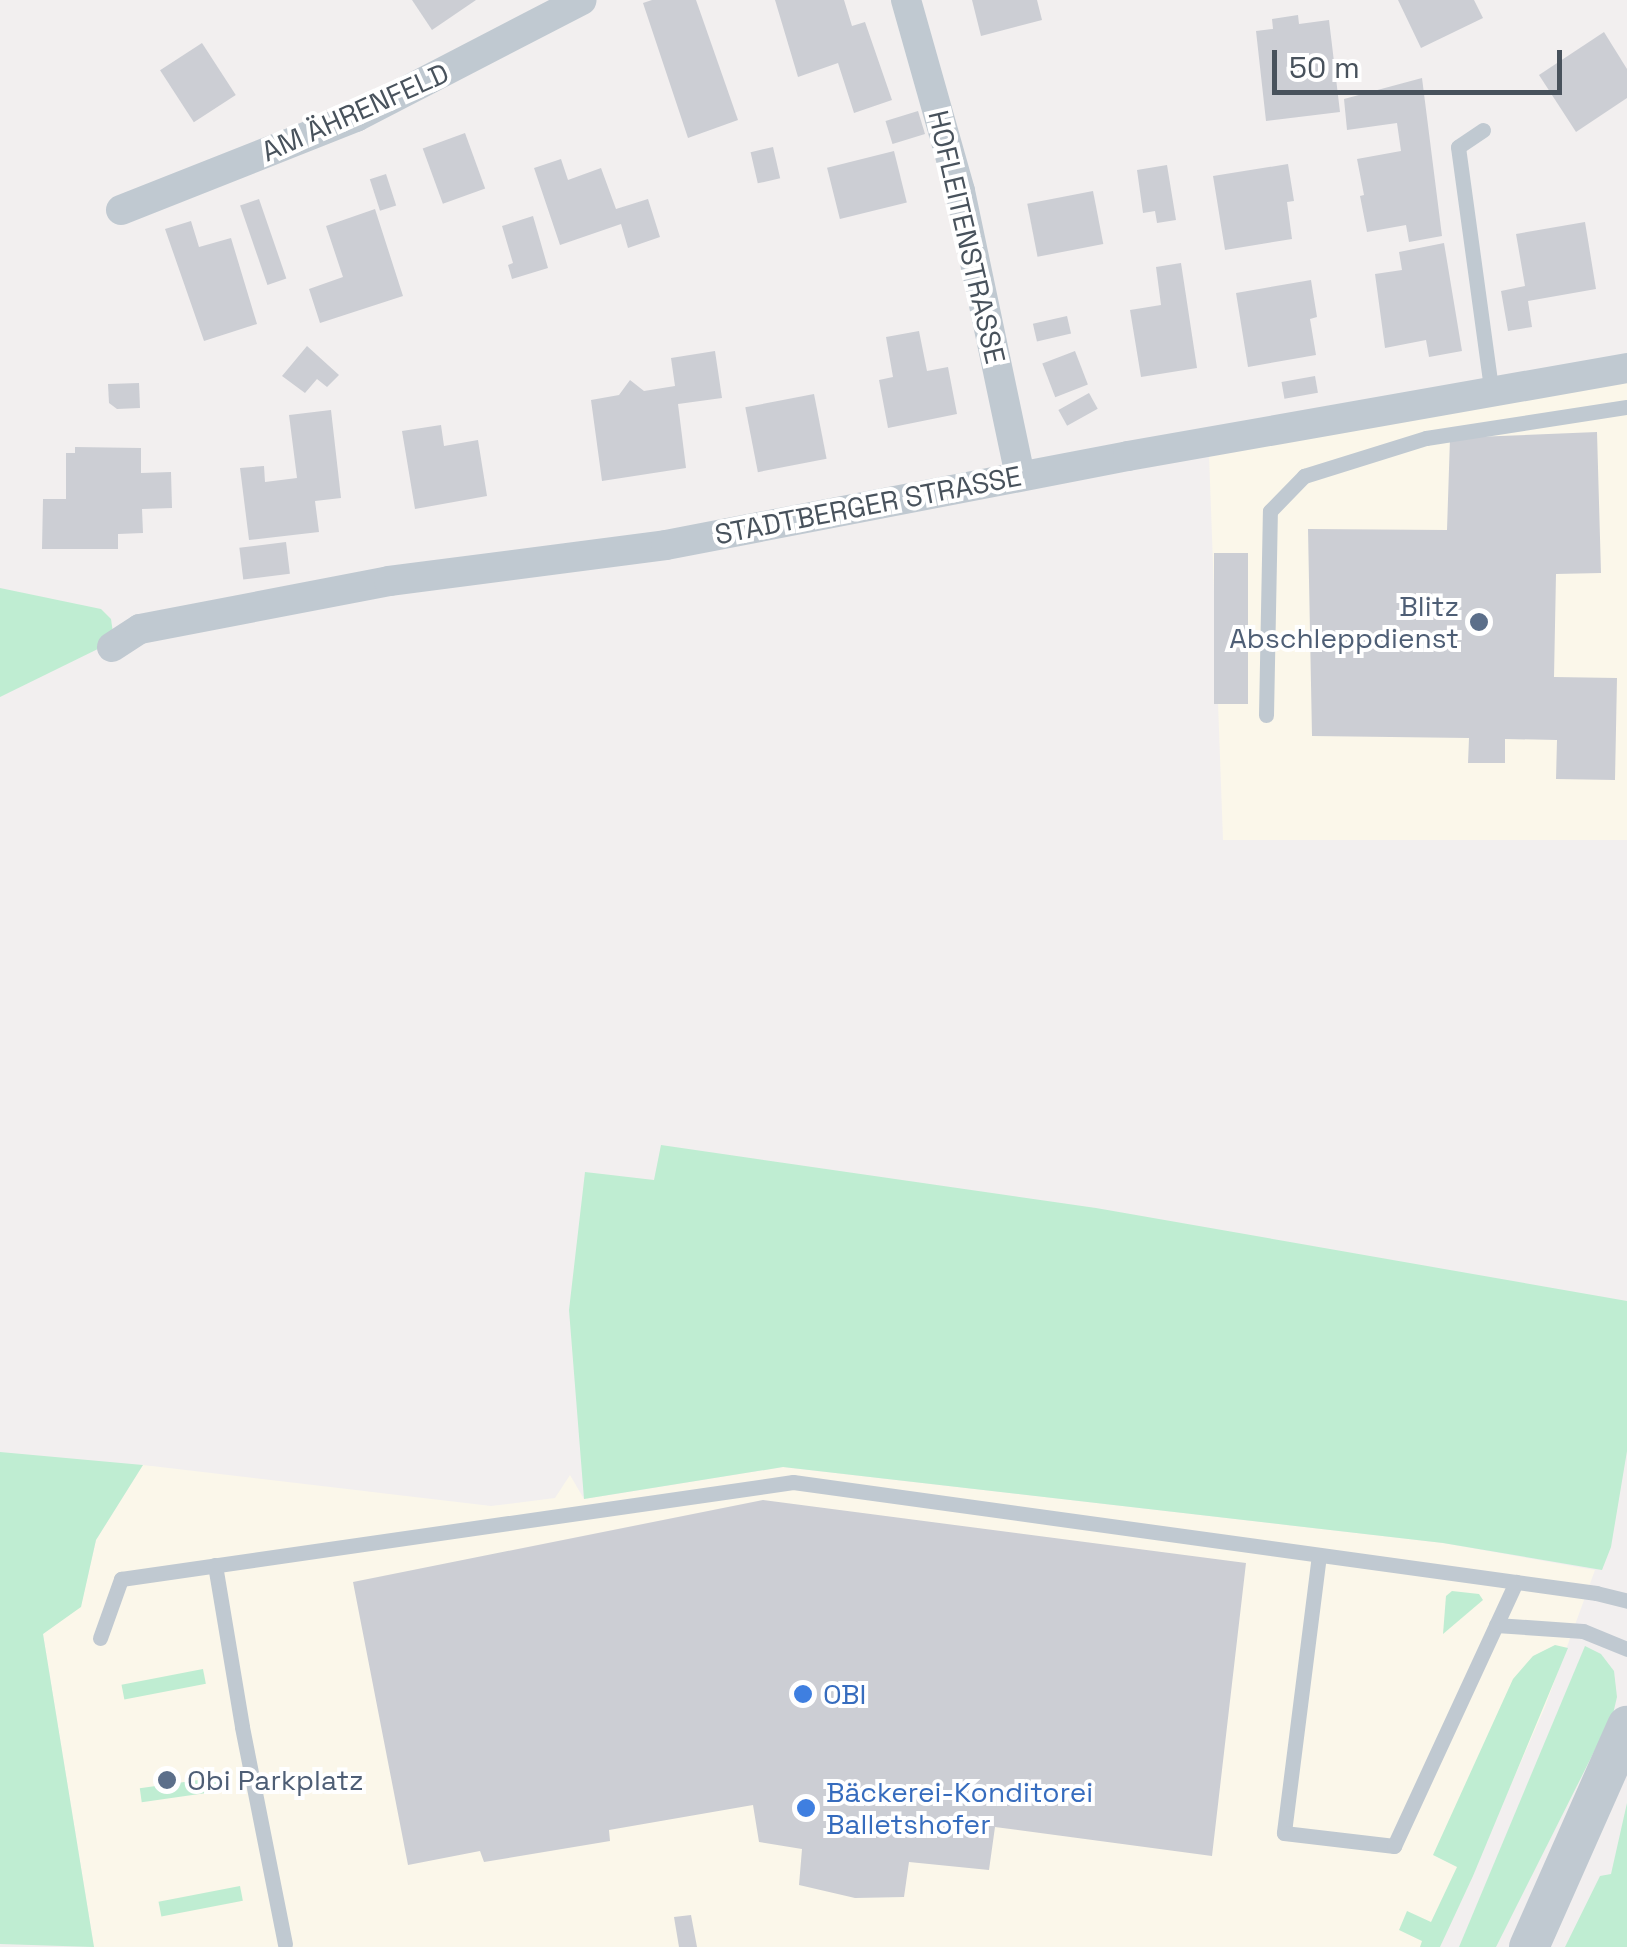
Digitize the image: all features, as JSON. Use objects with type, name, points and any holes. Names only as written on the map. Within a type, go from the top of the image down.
[{"type":"street","name":"AM ÄHRENFELD","points":[[121,210],[356,117],[582,0]]},
{"type":"street","name":"HOFLEITENSTRASSE","points":[[906,0],[960,191],[1020,476]]},
{"type":"street","name":"STADTBERGER STRASSE","points":[[112,647],[140,630],[370,585],[666,544],[1491,389],[1627,368]]},
{"type":"street","points":[[1529,1947],[1627,1726]]},
{"type":"lane","points":[[1483,130],[1458,147],[1491,389]]},
{"type":"lane","points":[[1266,715],[1270,511],[1304,476],[1426,438],[1627,407]]},
{"type":"lane","points":[[100,1638],[121,1578],[792,1482],[1516,1582],[1627,1601]]},
{"type":"lane","points":[[1319,1556],[1284,1833],[1394,1846],[1516,1582]]},
{"type":"lane","points":[[215,1565],[242,1727],[286,1944]]},
{"type":"lane","points":[[1496,1624],[1583,1631],[1627,1649]]},
{"type":"shaded area","points":[[1627,382],[1627,840],[1223,840],[1209,454]]},
{"type":"shaded area","points":[[143,1465],[491,1506],[555,1498],[570,1475],[584,1499],[783,1467],[1443,1543],[1595,1570],[1545,1707],[1440,1947],[94,1947],[43,1634],[81,1606],[96,1540]]},
{"type":"green space","points":[[0,588],[101,609],[111,619],[113,633],[106,645],[0,697]]},
{"type":"green space","points":[[661,1145],[1096,1208],[1627,1301],[1627,1451],[1611,1547],[1602,1570],[1443,1543],[783,1467],[584,1499],[569,1310],[585,1172],[654,1180]]},
{"type":"green space","points":[[0,1452],[143,1465],[96,1540],[81,1607],[43,1634],[94,1947],[0,1944]]},
{"type":"green space","points":[[1452,1591],[1479,1594],[1483,1600],[1443,1634],[1446,1596]]},
{"type":"green space","points":[[1555,1645],[1568,1648],[1473,1876],[1440,1947],[1420,1947],[1422,1941],[1399,1930],[1407,1911],[1431,1922],[1457,1867],[1433,1855],[1513,1679],[1533,1656]]},
{"type":"green space","points":[[1585,1646],[1601,1654],[1614,1671],[1617,1697],[1613,1714],[1496,1947],[1459,1947]]},
{"type":"green space","points":[[203,1669],[206,1684],[124,1700],[122,1685]]},
{"type":"green space","points":[[220,1777],[222,1791],[142,1802],[140,1788]]},
{"type":"green space","points":[[1627,1803],[1627,1947],[1565,1947],[1600,1876],[1611,1874]]},
{"type":"green space","points":[[240,1886],[243,1901],[161,1917],[159,1902]]},
{"type":"building","points":[[412,0],[476,0],[432,30]]},
{"type":"building","points":[[696,0],[738,120],[688,138],[643,3]]},
{"type":"building","points":[[775,0],[844,0],[852,26],[865,22],[892,100],[854,113],[838,63],[798,77]]},
{"type":"building","points":[[972,0],[1037,0],[1042,20],[981,36]]},
{"type":"building","points":[[1398,0],[1474,0],[1483,18],[1421,48]]},
{"type":"building","points":[[1298,15],[1299,24],[1329,20],[1340,112],[1266,121],[1256,31],[1273,29],[1272,19]]},
{"type":"building","points":[[1604,32],[1627,69],[1627,98],[1576,132],[1539,75]]},
{"type":"building","points":[[202,43],[236,95],[194,122],[160,70]]},
{"type":"building","points":[[1422,78],[1442,236],[1409,242],[1406,225],[1367,232],[1360,196],[1364,195],[1357,159],[1401,151],[1397,123],[1347,130],[1344,99]]},
{"type":"building","points":[[918,111],[925,134],[893,144],[885,121]]},
{"type":"building","points":[[465,133],[485,188],[443,204],[423,148]]},
{"type":"building","points":[[773,147],[780,178],[758,183],[751,152]]},
{"type":"building","points":[[894,151],[907,202],[840,219],[827,168]]},
{"type":"building","points":[[561,159],[568,180],[601,168],[616,209],[648,199],[660,237],[628,248],[621,224],[560,245],[534,168]]},
{"type":"building","points":[[1288,164],[1294,201],[1287,202],[1292,239],[1225,250],[1213,176]]},
{"type":"building","points":[[1167,165],[1176,220],[1157,223],[1155,211],[1143,213],[1137,170]]},
{"type":"building","points":[[386,174],[396,205],[380,211],[370,179]]},
{"type":"building","points":[[1093,191],[1103,244],[1038,257],[1027,204]]},
{"type":"building","points":[[259,199],[286,278],[267,285],[240,206]]},
{"type":"building","points":[[375,209],[403,296],[320,323],[309,289],[343,277],[326,226]]},
{"type":"building","points":[[533,216],[548,268],[512,279],[508,265],[513,263],[502,226]]},
{"type":"building","points":[[191,221],[199,247],[231,238],[257,324],[204,341],[165,229]]},
{"type":"building","points":[[1585,222],[1596,289],[1528,301],[1532,327],[1508,331],[1501,291],[1525,286],[1516,234]]},
{"type":"building","points":[[1444,243],[1462,351],[1429,357],[1426,340],[1385,348],[1375,274],[1402,270],[1399,252]]},
{"type":"building","points":[[1181,263],[1197,368],[1141,377],[1130,310],[1161,305],[1156,267]]},
{"type":"building","points":[[1311,280],[1317,317],[1310,319],[1316,355],[1248,367],[1236,293]]},
{"type":"building","points":[[1067,316],[1071,334],[1037,341],[1033,324]]},
{"type":"building","points":[[919,331],[927,371],[948,367],[957,414],[888,428],[879,380],[893,377],[886,337]]},
{"type":"building","points":[[307,346],[339,375],[327,387],[317,379],[305,393],[282,376]]},
{"type":"building","points":[[715,351],[722,398],[678,404],[686,468],[602,481],[591,400],[619,395],[630,380],[644,391],[675,386],[671,358]]},
{"type":"building","points":[[1075,351],[1088,385],[1055,397],[1042,364]]},
{"type":"building","points":[[1315,376],[1318,393],[1284,399],[1282,382]]},
{"type":"building","points":[[139,383],[140,408],[117,409],[109,403],[108,384]]},
{"type":"building","points":[[1089,393],[1098,409],[1067,426],[1058,410]]},
{"type":"building","points":[[814,394],[827,459],[758,472],[745,407]]},
{"type":"building","points":[[331,410],[341,498],[315,501],[319,532],[249,540],[240,468],[264,466],[265,482],[297,478],[289,415]]},
{"type":"building","points":[[441,425],[444,446],[478,440],[487,496],[415,509],[402,431]]},
{"type":"building","points":[[1597,432],[1601,573],[1556,574],[1554,677],[1617,678],[1615,780],[1556,779],[1557,740],[1505,739],[1505,763],[1468,763],[1469,738],[1312,736],[1308,529],[1447,530],[1450,438]]},
{"type":"building","points":[[75,447],[141,448],[141,473],[171,472],[172,508],[142,509],[143,533],[118,534],[118,549],[42,549],[43,499],[66,499],[66,453],[75,453]]},
{"type":"building","points":[[286,542],[290,574],[243,579],[239,548]]},
{"type":"building","points":[[1214,553],[1248,553],[1248,704],[1214,704]]},
{"type":"building","name":"OBI","points":[[763,1500],[1246,1563],[1212,1856],[995,1827],[989,1870],[909,1862],[904,1897],[855,1898],[799,1885],[802,1849],[759,1842],[753,1805],[609,1830],[610,1841],[484,1862],[480,1851],[408,1865],[353,1582]]},
{"type":"building","points":[[691,1915],[697,1947],[679,1947],[674,1917]]},
{"type":"place","name":"Blitz Abschleppdienst","points":[[1479,622]]},
{"type":"place","name":"OBI","points":[[803,1694]]},
{"type":"place","name":"Obi Parkplatz","points":[[167,1780]]},
{"type":"place","name":"Bäckerei-Konditorei Balletshofer","points":[[806,1808]]}]
